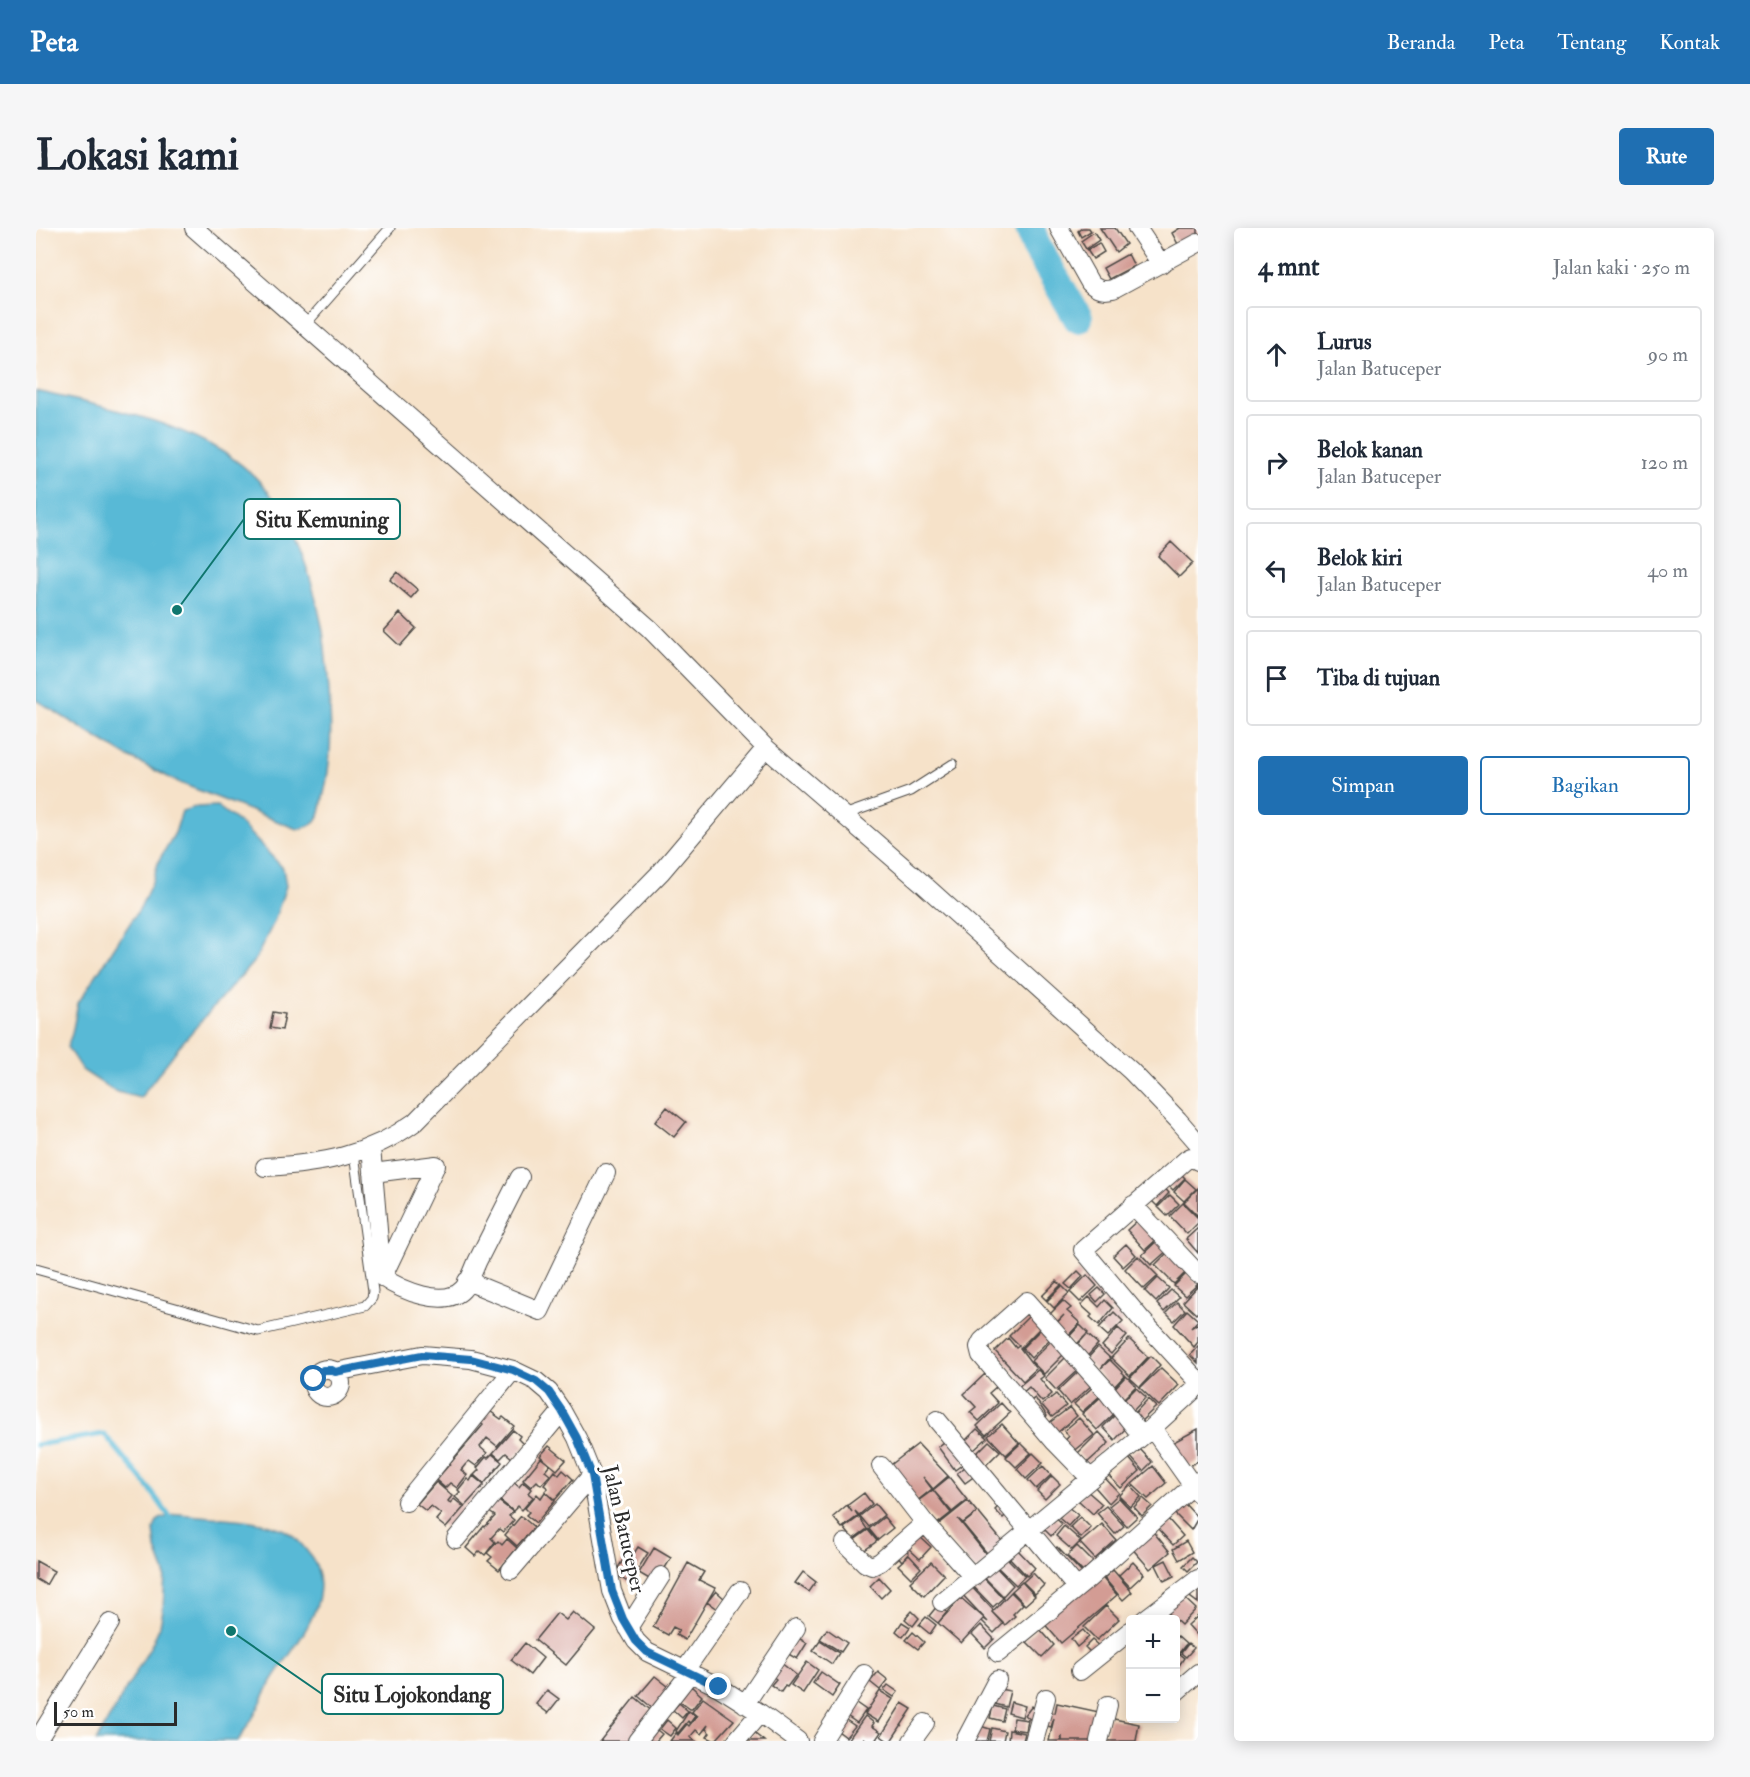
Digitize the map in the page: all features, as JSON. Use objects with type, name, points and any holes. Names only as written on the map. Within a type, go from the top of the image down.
[{"type":"street","points":[[194,228],[649,628],[766,748],[1131,1071],[1198,1143]]},
{"type":"street","points":[[1059,228],[1090,283],[1098,289],[1113,289],[1198,243]]},
{"type":"street","points":[[1137,228],[1161,264]]},
{"type":"street","points":[[265,1167],[315,1163],[362,1151],[396,1136],[415,1122],[660,872],[766,748]]},
{"type":"street","points":[[362,1151],[373,1173],[382,1277]]},
{"type":"street","points":[[1198,1161],[1191,1157],[1186,1159],[1083,1250],[1141,1319],[1198,1381]]},
{"type":"street","points":[[373,1173],[436,1165],[382,1277]]},
{"type":"street","points":[[467,1281],[540,1311],[606,1173]]},
{"type":"street","points":[[382,1277],[410,1292],[442,1299],[463,1290],[520,1177]]},
{"type":"street","points":[[1133,1205],[1198,1274]]},
{"type":"street","points":[[998,1653],[1196,1487],[1027,1301],[982,1341],[979,1347],[981,1355],[1054,1441],[1090,1478]]},
{"type":"street","name":"Jalan Batuceper","points":[[335,1372],[422,1355],[471,1359],[513,1370],[543,1386],[562,1411],[577,1438],[592,1475],[612,1591],[636,1641],[647,1652],[719,1687],[753,1708],[798,1741]]},
{"type":"street","points":[[406,1502],[513,1370]]},
{"type":"street","points":[[942,1602],[1198,1386]]},
{"type":"street","points":[[456,1539],[562,1411]]},
{"type":"street","points":[[937,1420],[1076,1587]]},
{"type":"street","points":[[881,1466],[925,1523],[973,1577]]},
{"type":"street","points":[[511,1570],[592,1475]]},
{"type":"street","points":[[845,1543],[865,1563],[872,1566],[880,1562],[925,1523]]},
{"type":"street","points":[[628,1628],[661,1576]]},
{"type":"street","points":[[1151,1615],[1198,1579]]},
{"type":"street","points":[[636,1741],[688,1671],[740,1592]]},
{"type":"street","points":[[37,1741],[110,1623]]},
{"type":"street","points":[[736,1741],[796,1628]]},
{"type":"street","points":[[1080,1671],[1126,1635]]},
{"type":"street","points":[[1180,1689],[1198,1673]]},
{"type":"street","points":[[822,1741],[864,1674]]},
{"type":"street","points":[[965,1741],[997,1680]]},
{"type":"street","points":[[1034,1741],[1046,1698]]},
{"type":"street","points":[[1099,1741],[1108,1705]]},
{"type":"street","points":[[912,1741],[926,1724]]},
{"type":"lane","points":[[305,325],[390,228]]},
{"type":"lane","points":[[844,815],[911,791],[953,764]]},
{"type":"lane","points":[[36,1269],[258,1331],[365,1306],[372,1298],[373,1292],[362,1151]]},
{"type":"water","points":[[36,391],[125,412],[185,433],[213,446],[238,462],[260,482],[279,506],[307,570],[318,608],[324,642],[331,733],[326,782],[319,816],[313,824],[297,829],[180,783],[123,754],[36,700]]},
{"type":"water","points":[[217,806],[240,823],[283,868],[286,886],[274,922],[255,960],[182,1043],[140,1098],[114,1091],[82,1070],[67,1047],[78,1003],[140,908],[159,860],[175,833],[182,811],[195,807]]},
{"type":"water","points":[[179,1514],[267,1524],[291,1534],[307,1551],[317,1567],[320,1584],[318,1601],[312,1618],[238,1741],[96,1741],[151,1646],[160,1626],[165,1573],[156,1549],[154,1529],[157,1521],[162,1518]]},
{"type":"building","points":[[1082,228],[1089,228],[1091,231],[1081,237],[1078,231]]},
{"type":"building","points":[[1100,228],[1115,228],[1126,244],[1116,252]]},
{"type":"building","points":[[1180,228],[1198,228],[1198,235],[1179,246],[1172,233]]},
{"type":"building","points":[[1094,232],[1099,240],[1086,249],[1081,241]]},
{"type":"building","points":[[1099,243],[1104,252],[1093,259],[1087,250]]},
{"type":"building","points":[[1128,254],[1134,266],[1109,279],[1103,268]]},
{"type":"building","points":[[1171,542],[1193,563],[1179,577],[1158,556]]},
{"type":"building","points":[[397,572],[418,590],[411,598],[390,580]]},
{"type":"building","points":[[400,613],[416,628],[400,646],[384,631]]},
{"type":"building","points":[[273,1012],[285,1014],[282,1030],[270,1028]]},
{"type":"building","points":[[667,1107],[686,1122],[674,1137],[655,1122]]},
{"type":"building","points":[[1176,1169],[1185,1178],[1173,1190],[1164,1181]]},
{"type":"building","points":[[1185,1179],[1196,1189],[1184,1201],[1174,1192]]},
{"type":"building","points":[[1160,1183],[1169,1193],[1157,1206],[1147,1196]]},
{"type":"building","points":[[1198,1188],[1198,1216],[1184,1202]]},
{"type":"building","points":[[1170,1195],[1179,1204],[1167,1216],[1158,1207]]},
{"type":"building","points":[[1183,1203],[1198,1218],[1198,1223],[1187,1234],[1170,1216]]},
{"type":"building","points":[[1139,1219],[1157,1239],[1145,1250],[1127,1230]]},
{"type":"building","points":[[1198,1228],[1198,1253],[1186,1239]]},
{"type":"building","points":[[1160,1238],[1169,1249],[1151,1265],[1142,1255]]},
{"type":"building","points":[[1126,1244],[1136,1255],[1123,1267],[1113,1256]]},
{"type":"building","points":[[1167,1253],[1186,1272],[1174,1284],[1155,1265]]},
{"type":"building","points":[[1138,1256],[1158,1276],[1144,1289],[1125,1269]]},
{"type":"building","points":[[1078,1271],[1083,1276],[1071,1289],[1065,1284]]},
{"type":"building","points":[[1187,1273],[1198,1284],[1185,1296],[1174,1286]]},
{"type":"building","points":[[1087,1275],[1097,1286],[1080,1302],[1070,1292]]},
{"type":"building","points":[[1158,1278],[1169,1288],[1156,1302],[1145,1291]]},
{"type":"building","points":[[1057,1281],[1061,1285],[1046,1300],[1042,1296]]},
{"type":"building","points":[[1062,1286],[1069,1293],[1054,1308],[1047,1301]]},
{"type":"building","points":[[1198,1286],[1198,1312],[1196,1314],[1183,1302]]},
{"type":"building","points":[[1099,1288],[1105,1294],[1097,1302],[1091,1295]]},
{"type":"building","points":[[1171,1290],[1179,1297],[1164,1312],[1157,1304]]},
{"type":"building","points":[[1089,1297],[1099,1307],[1105,1300],[1113,1308],[1099,1325],[1081,1305]]},
{"type":"building","points":[[1063,1301],[1071,1308],[1067,1311],[1080,1323],[1065,1339],[1053,1327],[1064,1315],[1057,1322],[1050,1314]]},
{"type":"building","points":[[1177,1302],[1185,1310],[1174,1321],[1166,1313]]},
{"type":"building","points":[[1187,1310],[1198,1320],[1191,1328],[1198,1325],[1198,1342],[1194,1347],[1174,1325]]},
{"type":"building","points":[[1114,1312],[1123,1321],[1108,1336],[1099,1328]]},
{"type":"building","points":[[1030,1315],[1041,1327],[1020,1348],[1036,1369],[1023,1381],[995,1351],[1008,1338],[1016,1348],[1019,1346],[1009,1336]]},
{"type":"building","points":[[1080,1325],[1088,1333],[1075,1346],[1067,1339]]},
{"type":"building","points":[[1042,1328],[1051,1338],[1031,1358],[1022,1348]]},
{"type":"building","points":[[1118,1328],[1127,1336],[1111,1354],[1102,1346]]},
{"type":"building","points":[[1087,1334],[1098,1344],[1084,1360],[1073,1350]]},
{"type":"building","points":[[1053,1339],[1066,1352],[1044,1374],[1031,1361]]},
{"type":"building","points":[[1129,1339],[1148,1357],[1130,1376],[1111,1358]]},
{"type":"building","points":[[1198,1346],[1198,1363],[1190,1355]]},
{"type":"building","points":[[1098,1347],[1110,1358],[1101,1368],[1110,1360],[1125,1375],[1112,1389],[1086,1360]]},
{"type":"building","points":[[1069,1354],[1081,1367],[1056,1390],[1045,1378]]},
{"type":"building","points":[[1151,1356],[1160,1365],[1140,1387],[1130,1378]]},
{"type":"building","points":[[1161,1368],[1179,1385],[1159,1406],[1140,1388]]},
{"type":"building","points":[[1038,1370],[1044,1376],[1040,1379],[1052,1394],[1042,1402],[1029,1387],[1021,1394],[1017,1388]]},
{"type":"building","points":[[1080,1370],[1093,1384],[1070,1405],[1058,1391]]},
{"type":"building","points":[[985,1374],[997,1386],[989,1393],[998,1403],[979,1421],[970,1412],[976,1407],[964,1394]]},
{"type":"building","points":[[1126,1376],[1136,1386],[1119,1403],[1110,1393]]},
{"type":"building","points":[[1094,1386],[1102,1394],[1082,1412],[1074,1404]]},
{"type":"building","points":[[1136,1388],[1146,1397],[1131,1413],[1121,1403]]},
{"type":"building","points":[[1056,1394],[1066,1406],[1052,1417],[1042,1405]]},
{"type":"building","points":[[1103,1395],[1116,1412],[1097,1430],[1082,1414]]},
{"type":"building","points":[[1035,1398],[1047,1416],[1039,1421],[1027,1403]]},
{"type":"building","points":[[1148,1399],[1156,1407],[1139,1423],[1132,1416]]},
{"type":"building","points":[[1001,1403],[1010,1413],[986,1435],[977,1426]]},
{"type":"building","points":[[1070,1407],[1077,1416],[1057,1433],[1049,1423]]},
{"type":"building","points":[[487,1409],[514,1426],[497,1446],[487,1438],[480,1447],[487,1453],[476,1466],[469,1461],[465,1465],[461,1470],[467,1475],[457,1488],[450,1483],[445,1488],[436,1480],[483,1425],[477,1420]]},
{"type":"building","points":[[1117,1413],[1126,1428],[1115,1440],[1103,1427]]},
{"type":"building","points":[[1079,1418],[1094,1435],[1072,1453],[1063,1443],[1069,1436],[1064,1431]]},
{"type":"building","points":[[1002,1424],[1019,1443],[1006,1455],[988,1436]]},
{"type":"building","points":[[977,1429],[987,1438],[974,1450],[966,1440]]},
{"type":"building","points":[[1198,1429],[1198,1461],[1182,1470],[1168,1445]]},
{"type":"building","points":[[513,1430],[520,1436],[518,1439],[525,1446],[513,1459],[506,1453],[500,1459],[493,1453]]},
{"type":"building","points":[[1099,1432],[1109,1443],[1087,1463],[1078,1453]]},
{"type":"building","points":[[949,1438],[967,1461],[955,1470],[938,1447]]},
{"type":"building","points":[[989,1441],[1000,1451],[985,1466],[974,1456]]},
{"type":"building","points":[[1021,1443],[1031,1453],[1016,1467],[1006,1457]]},
{"type":"building","points":[[918,1444],[948,1476],[933,1489],[923,1477],[932,1489],[917,1501],[888,1467]]},
{"type":"building","points":[[549,1446],[566,1460],[557,1470],[540,1456]]},
{"type":"building","points":[[1139,1448],[1152,1462],[1143,1471],[1129,1455]]},
{"type":"building","points":[[1033,1453],[1043,1463],[1026,1479],[1017,1469]]},
{"type":"building","points":[[492,1454],[502,1462],[484,1484],[474,1475],[486,1457]]},
{"type":"building","points":[[1128,1457],[1140,1471],[1121,1488],[1108,1475]]},
{"type":"building","points":[[541,1458],[550,1465],[545,1471],[550,1475],[541,1485],[537,1481],[531,1487],[523,1480]]},
{"type":"building","points":[[968,1465],[976,1475],[965,1483],[957,1473]]},
{"type":"building","points":[[1043,1466],[1051,1475],[1036,1489],[1028,1480]]},
{"type":"building","points":[[1153,1466],[1166,1483],[1148,1499],[1132,1484]]},
{"type":"building","points":[[563,1470],[573,1479],[555,1500],[545,1491],[548,1488],[544,1485],[555,1471],[559,1475]]},
{"type":"building","points":[[473,1476],[484,1485],[465,1506],[455,1497],[467,1479],[470,1481]]},
{"type":"building","points":[[1052,1476],[1060,1484],[1045,1499],[1037,1491]]},
{"type":"building","points":[[949,1477],[967,1500],[952,1512],[933,1490]]},
{"type":"building","points":[[1105,1478],[1119,1493],[1109,1503],[1095,1487]]},
{"type":"building","points":[[511,1480],[519,1487],[523,1482],[531,1489],[528,1493],[533,1497],[522,1510],[518,1506],[513,1511],[497,1498]]},
{"type":"building","points":[[436,1482],[452,1496],[448,1501],[450,1503],[454,1499],[464,1507],[446,1528],[436,1520],[441,1514],[431,1506],[426,1511],[417,1504]]},
{"type":"building","points":[[1130,1485],[1141,1497],[1130,1507],[1119,1496]]},
{"type":"building","points":[[933,1490],[951,1513],[937,1524],[918,1501]]},
{"type":"building","points":[[1086,1490],[1102,1504],[1093,1514],[1078,1500]]},
{"type":"building","points":[[545,1492],[555,1501],[536,1523],[526,1515],[529,1512],[525,1508],[537,1494],[541,1498]]},
{"type":"building","points":[[864,1493],[872,1504],[859,1515],[855,1511],[858,1516],[842,1528],[833,1517],[847,1505],[852,1512],[848,1505]]},
{"type":"building","points":[[1119,1498],[1137,1517],[1127,1526],[1109,1506]]},
{"type":"building","points":[[1143,1498],[1152,1506],[1142,1516],[1134,1507]]},
{"type":"building","points":[[497,1500],[513,1512],[509,1516],[514,1520],[503,1532],[499,1529],[491,1538],[495,1542],[485,1555],[480,1551],[475,1556],[466,1548],[495,1516],[488,1511]]},
{"type":"building","points":[[968,1501],[977,1512],[963,1523],[958,1519],[990,1559],[976,1571],[938,1525]]},
{"type":"building","points":[[1184,1503],[1198,1518],[1191,1530],[1173,1512]]},
{"type":"building","points":[[875,1504],[884,1515],[869,1527],[860,1516]]},
{"type":"building","points":[[999,1506],[1007,1514],[1003,1518],[995,1510]]},
{"type":"building","points":[[1106,1506],[1124,1526],[1115,1534],[1097,1513]]},
{"type":"building","points":[[1068,1507],[1078,1515],[1068,1526],[1059,1518]]},
{"type":"building","points":[[978,1512],[1006,1546],[991,1558],[963,1524]]},
{"type":"building","points":[[1052,1515],[1062,1524],[1051,1536],[1041,1526]]},
{"type":"building","points":[[521,1516],[534,1527],[517,1546],[505,1535]]},
{"type":"building","points":[[859,1517],[867,1529],[853,1539],[844,1528]]},
{"type":"building","points":[[884,1517],[893,1528],[878,1540],[869,1529]]},
{"type":"building","points":[[1080,1517],[1091,1528],[1081,1538],[1070,1527]]},
{"type":"building","points":[[1168,1519],[1183,1536],[1173,1545],[1158,1529]]},
{"type":"building","points":[[1102,1524],[1116,1540],[1095,1559],[1080,1543]]},
{"type":"building","points":[[1064,1526],[1081,1541],[1072,1550],[1056,1536]]},
{"type":"building","points":[[1150,1528],[1170,1552],[1150,1569],[1130,1546]]},
{"type":"building","points":[[868,1530],[877,1541],[862,1552],[853,1541]]},
{"type":"building","points":[[919,1536],[931,1547],[920,1559],[908,1548]]},
{"type":"building","points":[[507,1539],[517,1548],[499,1570],[488,1561],[492,1557],[487,1553],[498,1541],[502,1545]]},
{"type":"building","points":[[1186,1541],[1192,1552],[1179,1560],[1173,1549]]},
{"type":"building","points":[[1014,1546],[1035,1568],[1027,1576],[1006,1554]]},
{"type":"building","points":[[1077,1546],[1093,1562],[1083,1572],[1067,1556]]},
{"type":"building","points":[[638,1547],[648,1553],[629,1583],[620,1577],[623,1571],[618,1568],[626,1555],[631,1558]]},
{"type":"building","points":[[903,1547],[909,1553],[902,1561],[896,1554]]},
{"type":"building","points":[[1057,1547],[1084,1575],[1077,1582],[1050,1553]]},
{"type":"building","points":[[654,1548],[671,1558],[656,1583],[639,1573]]},
{"type":"building","points":[[1002,1553],[1025,1576],[1016,1585],[993,1563]]},
{"type":"building","points":[[909,1555],[921,1568],[911,1578],[898,1565]]},
{"type":"building","points":[[1192,1557],[1197,1562],[1188,1571],[1183,1566]]},
{"type":"building","points":[[1166,1560],[1174,1576],[1164,1581],[1156,1565]]},
{"type":"building","points":[[36,1561],[54,1571],[46,1585],[36,1579]]},
{"type":"building","points":[[931,1562],[944,1575],[924,1596],[910,1582]]},
{"type":"building","points":[[1133,1562],[1144,1574],[1130,1587],[1119,1575]]},
{"type":"building","points":[[688,1563],[704,1572],[699,1580],[715,1588],[685,1640],[676,1635],[679,1630],[673,1627],[668,1635],[653,1627]]},
{"type":"building","points":[[992,1563],[1013,1585],[1003,1596],[981,1574]]},
{"type":"building","points":[[1113,1570],[1132,1592],[1123,1600],[1104,1578]]},
{"type":"building","points":[[803,1572],[816,1582],[809,1592],[795,1583]]},
{"type":"building","points":[[1033,1573],[1044,1585],[1035,1594],[1023,1582]]},
{"type":"building","points":[[1098,1573],[1117,1595],[1061,1643],[1042,1621]]},
{"type":"building","points":[[980,1574],[1003,1598],[993,1607],[970,1583]]},
{"type":"building","points":[[879,1577],[890,1589],[881,1598],[870,1586]]},
{"type":"building","points":[[1022,1582],[1035,1596],[1025,1605],[1012,1591]]},
{"type":"building","points":[[968,1583],[1003,1624],[994,1633],[982,1621],[984,1619],[988,1622],[959,1591]]},
{"type":"building","points":[[1198,1586],[1198,1603],[1190,1597]]},
{"type":"building","points":[[716,1591],[725,1599],[717,1609],[707,1602]]},
{"type":"building","points":[[1011,1592],[1023,1604],[1005,1625],[992,1612]]},
{"type":"building","points":[[1180,1594],[1196,1609],[1181,1625],[1180,1615],[1170,1615],[1165,1610]]},
{"type":"building","points":[[961,1598],[984,1618],[961,1643],[938,1623]]},
{"type":"building","points":[[938,1605],[947,1612],[938,1623],[929,1616]]},
{"type":"building","points":[[1106,1606],[1119,1619],[1097,1640],[1084,1627]]},
{"type":"building","points":[[912,1611],[919,1618],[913,1626],[905,1619]]},
{"type":"building","points":[[573,1612],[595,1630],[566,1665],[535,1640],[557,1613],[566,1620]]},
{"type":"building","points":[[1198,1616],[1198,1636],[1188,1625]]},
{"type":"building","points":[[926,1617],[936,1625],[930,1634],[919,1625]]},
{"type":"building","points":[[902,1622],[910,1627],[903,1637],[896,1631]]},
{"type":"building","points":[[981,1625],[994,1639],[985,1648],[972,1634]]},
{"type":"building","points":[[1038,1627],[1054,1645],[1042,1657],[1025,1640]]},
{"type":"building","points":[[827,1629],[847,1643],[841,1652],[820,1639]]},
{"type":"building","points":[[1083,1630],[1089,1637],[1077,1647],[1071,1639]]},
{"type":"building","points":[[913,1632],[924,1642],[918,1649],[906,1640]]},
{"type":"building","points":[[795,1636],[807,1643],[797,1659],[785,1652]]},
{"type":"building","points":[[1180,1639],[1186,1644],[1180,1652]]},
{"type":"building","points":[[1092,1640],[1100,1647],[1093,1655],[1085,1647]]},
{"type":"building","points":[[820,1641],[839,1653],[832,1664],[813,1651]]},
{"type":"building","points":[[525,1643],[543,1658],[530,1675],[511,1660]]},
{"type":"building","points":[[1188,1644],[1194,1648],[1186,1657],[1181,1653]]},
{"type":"building","points":[[780,1662],[796,1675],[781,1692],[771,1685],[776,1679],[770,1674]]},
{"type":"building","points":[[807,1662],[818,1670],[803,1693],[791,1685]]},
{"type":"building","points":[[821,1672],[840,1685],[832,1697],[813,1683]]},
{"type":"building","points":[[878,1672],[888,1680],[880,1690],[870,1682]]},
{"type":"building","points":[[655,1676],[673,1690],[656,1711],[638,1696]]},
{"type":"building","points":[[888,1685],[898,1692],[894,1697],[884,1690]]},
{"type":"building","points":[[691,1686],[702,1696],[690,1709],[679,1701]]},
{"type":"building","points":[[994,1688],[1010,1691],[1006,1707],[990,1703]]},
{"type":"building","points":[[547,1690],[559,1699],[548,1713],[536,1704]]},
{"type":"building","points":[[880,1691],[893,1699],[878,1722],[865,1714]]},
{"type":"building","points":[[635,1697],[654,1713],[631,1741],[600,1741]]},
{"type":"building","points":[[703,1698],[734,1720],[715,1741],[707,1737],[710,1733],[706,1729],[708,1725],[701,1734],[696,1730],[690,1737],[696,1741],[670,1741],[687,1724],[689,1726],[697,1716],[692,1712]]},
{"type":"building","points":[[1011,1702],[1025,1706],[1022,1717],[1008,1713]]},
{"type":"building","points":[[679,1703],[688,1711],[682,1718],[673,1710]]},
{"type":"building","points":[[856,1703],[866,1710],[857,1723],[847,1716]]},
{"type":"building","points":[[902,1703],[912,1709],[891,1741],[888,1741],[881,1736]]},
{"type":"building","points":[[1057,1703],[1099,1712],[1094,1741],[1062,1741],[1062,1736],[1061,1741],[1049,1741],[1054,1718],[1051,1727],[1044,1725],[1047,1711],[1055,1713]]},
{"type":"building","points":[[993,1706],[1005,1709],[1002,1721],[990,1718]]},
{"type":"building","points":[[1032,1706],[1040,1713],[1032,1721],[1025,1715]]},
{"type":"building","points":[[689,1711],[695,1716],[678,1733],[676,1731]]},
{"type":"building","points":[[865,1716],[874,1723],[872,1726],[881,1732],[875,1741],[868,1741],[864,1738],[862,1741],[848,1740]]},
{"type":"building","points":[[1014,1718],[1028,1720],[1026,1731],[1012,1729]]},
{"type":"building","points":[[1109,1718],[1139,1724],[1136,1741],[1104,1741]]},
{"type":"building","points":[[667,1720],[676,1728],[670,1736],[660,1729]]},
{"type":"building","points":[[846,1720],[855,1726],[846,1737],[838,1731]]},
{"type":"building","points":[[977,1725],[990,1729],[987,1741],[975,1741]]},
{"type":"building","points":[[653,1727],[662,1734],[656,1741],[650,1741],[645,1736]]},
{"type":"building","points":[[992,1728],[1005,1731],[1003,1741],[989,1741]]},
{"type":"building","points":[[1009,1730],[1025,1733],[1023,1741],[1008,1741]]},
{"type":"building","points":[[754,1733],[764,1741],[748,1741]]},
{"type":"waterway","points":[[1030,228],[1036,246],[1078,318]]},
{"type":"waterway","points":[[36,1445],[104,1434],[149,1488],[172,1520]]},
{"type":"place","name":"Situ Kemuning","points":[[177,610]]},
{"type":"place","name":"Situ Lojokondang","points":[[231,1631]]},
{"type":"route","points":[[314,1379],[323,1370],[335,1372],[422,1355],[471,1359],[513,1370],[543,1386],[562,1411],[577,1438],[592,1475],[612,1591],[623,1619],[636,1641],[647,1652],[719,1687]]}]
